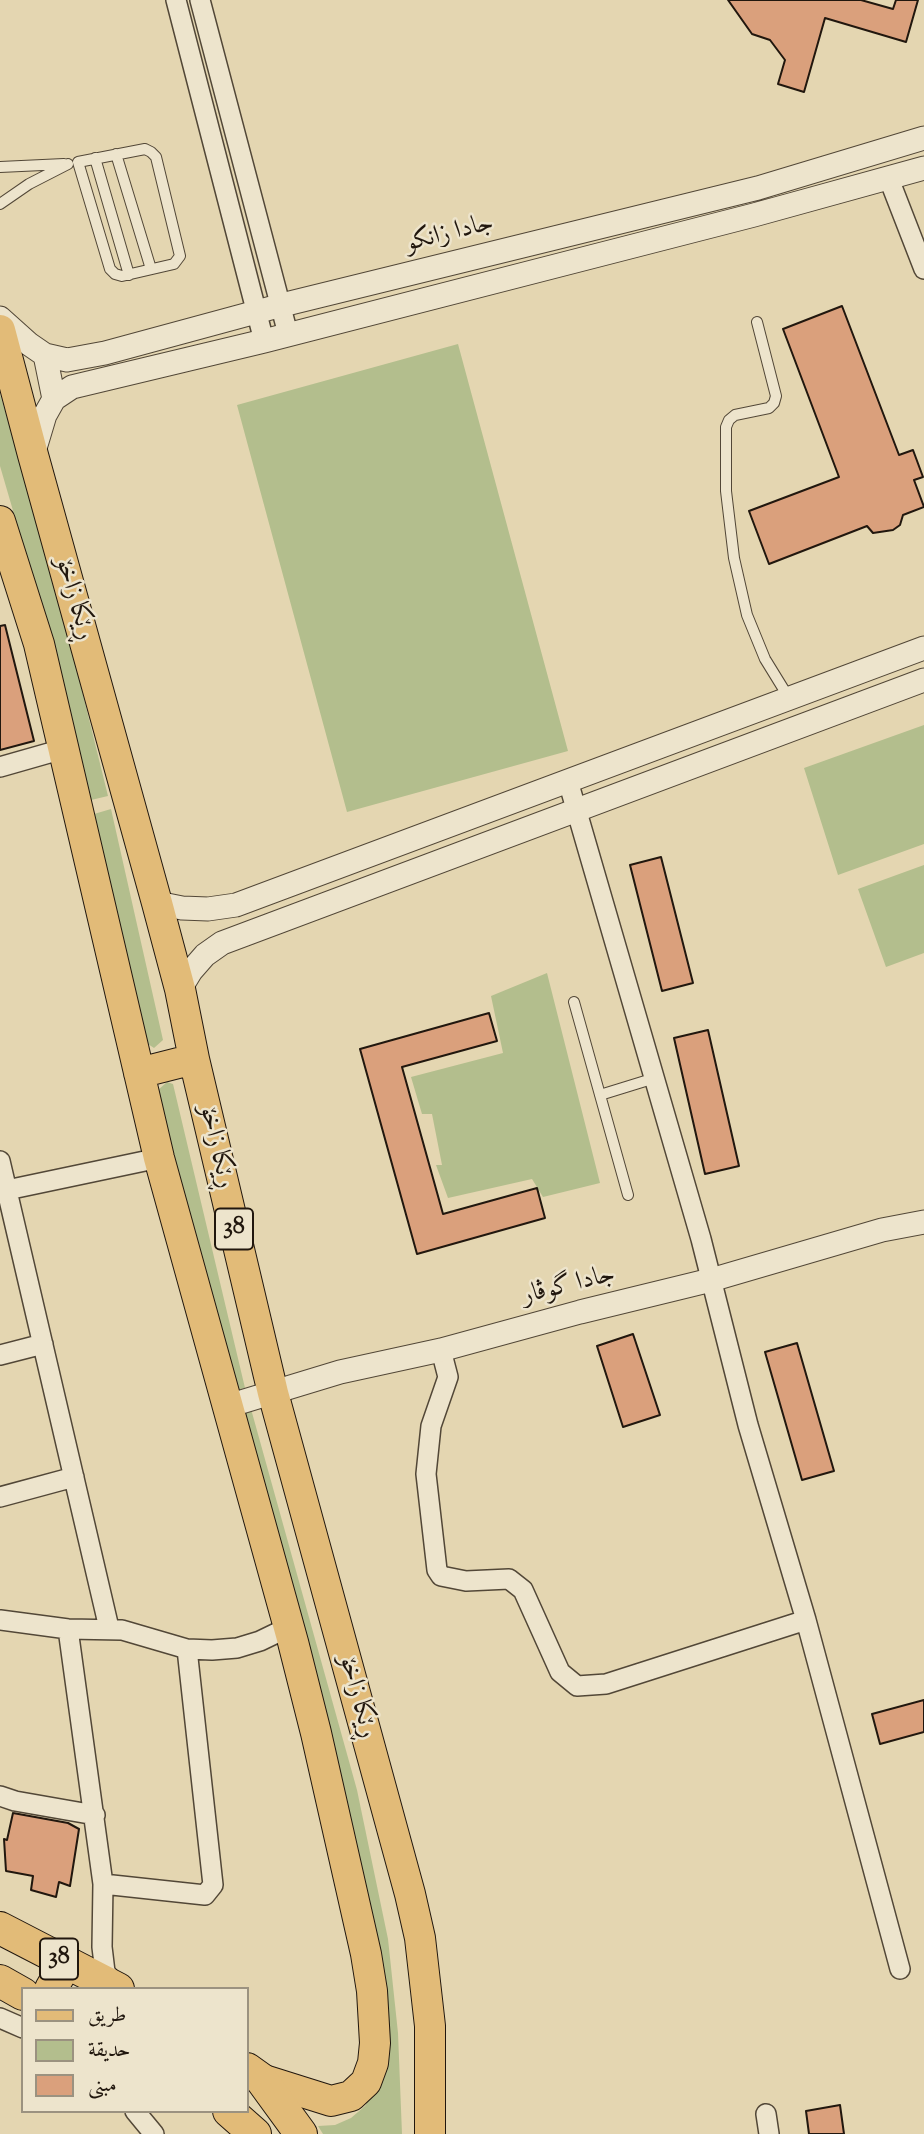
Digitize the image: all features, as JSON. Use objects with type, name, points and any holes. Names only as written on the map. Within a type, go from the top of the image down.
[{"type":"highway","name":"38","points":[[0,1928],[58,1976],[109,1987]]},
{"type":"highway","name":"38","points":[[0,1981],[21,1993]]},
{"type":"highway","name":"ڕێکا زاخۆ","points":[[254,2074],[301,2134]]},
{"type":"highway","points":[[231,2113],[255,2134]]},
{"type":"main road","name":"ڕێکا زاخۆ","points":[[0,330],[180,989],[273,1393],[410,1894],[426,1982],[430,2026],[430,2134]]},
{"type":"main road","name":"ڕێکا زاخۆ","points":[[0,521],[5,552],[39,644],[159,1157],[289,1627],[366,1954],[372,1992],[375,2043],[373,2063],[366,2082],[351,2096],[331,2101],[254,2074]]},
{"type":"main road","points":[[139,1073],[194,1059]]},
{"type":"street","points":[[176,0],[264,341]]},
{"type":"street","points":[[200,0],[288,334]]},
{"type":"street","name":"جادا زانکو","points":[[45,355],[66,360],[105,353],[282,305],[758,188],[924,138]]},
{"type":"street","points":[[33,455],[45,415],[54,399],[72,387],[264,341],[741,219],[924,168]]},
{"type":"street","points":[[889,178],[924,269]]},
{"type":"street","points":[[0,318],[45,355],[54,399]]},
{"type":"street","points":[[157,903],[208,909],[236,905],[924,648]]},
{"type":"street","points":[[180,989],[205,955],[222,943],[247,932],[924,680]]},
{"type":"street","points":[[0,767],[63,749]]},
{"type":"street","points":[[568,781],[701,1239],[748,1425],[806,1620],[900,1969]]},
{"type":"street","points":[[236,905],[247,932]]},
{"type":"street","points":[[7,1190],[159,1157]]},
{"type":"street","points":[[0,1161],[7,1190],[6,1215],[43,1344],[109,1628]]},
{"type":"street","name":"جادا گوڤار","points":[[228,1406],[340,1372],[441,1350],[711,1280],[882,1230],[924,1222]]},
{"type":"street","points":[[0,1355],[43,1344]]},
{"type":"street","points":[[441,1350],[448,1377],[431,1426],[426,1474],[437,1570],[441,1576],[466,1581],[509,1579],[523,1590],[560,1672],[577,1686],[606,1684],[806,1620]]},
{"type":"street","points":[[0,1497],[74,1477]]},
{"type":"street","points":[[0,1620],[68,1629],[109,1628],[187,1649],[212,1650],[237,1648],[260,1641],[289,1627]]},
{"type":"street","points":[[68,1629],[103,1884],[102,1947],[105,1972],[116,1987]]},
{"type":"street","points":[[103,1884],[205,1895],[213,1885],[187,1649]]},
{"type":"street","points":[[0,1796],[95,1815]]},
{"type":"street","points":[[0,2018],[21,2027]]},
{"type":"street","points":[[137,2113],[154,2134]]},
{"type":"street","points":[[766,2114],[769,2134]]},
{"type":"lane","points":[[0,167],[73,163],[145,149],[151,152],[156,157],[180,256],[174,264],[122,276],[110,269],[73,163]]},
{"type":"lane","points":[[116,154],[151,269]]},
{"type":"lane","points":[[95,158],[129,275]]},
{"type":"lane","points":[[0,204],[29,184],[73,163]]},
{"type":"lane","points":[[757,322],[776,396],[769,408],[735,415],[729,420],[726,427],[726,491],[734,558],[747,615],[765,659],[789,699]]},
{"type":"lane","points":[[574,1002],[628,1195]]},
{"type":"lane","points":[[600,1095],[655,1078]]},
{"type":"green space","points":[[458,344],[568,751],[347,812],[237,405]]},
{"type":"green space","points":[[0,394],[49,557],[108,796],[91,800],[58,665],[0,466]]},
{"type":"green space","points":[[924,725],[924,844],[838,875],[804,768]]},
{"type":"green space","points":[[111,809],[163,1040],[154,1048],[145,1042],[94,814]]},
{"type":"green space","points":[[924,865],[924,953],[886,967],[858,889]]},
{"type":"green space","points":[[547,973],[600,1183],[543,1197],[532,1179],[448,1198],[436,1165],[442,1165],[432,1114],[422,1114],[411,1077],[503,1053],[491,996]]},
{"type":"green space","points":[[167,1082],[173,1084],[245,1388],[229,1392],[158,1090]]},
{"type":"green space","points":[[251,1409],[357,1790],[388,1939],[398,2033],[402,2134],[323,2134],[318,2126],[335,2125],[351,2118],[365,2106],[379,2080],[233,1415]]},
{"type":"building","points":[[728,0],[861,0],[893,9],[896,0],[918,0],[906,42],[825,18],[804,92],[778,84],[785,60],[770,40],[752,34]]},
{"type":"building","points":[[842,306],[899,455],[913,450],[923,477],[914,480],[924,507],[903,515],[900,525],[893,530],[873,533],[867,526],[769,564],[749,511],[839,477],[783,329]]},
{"type":"building","points":[[5,625],[34,741],[0,750],[0,626]]},
{"type":"building","points":[[661,857],[693,983],[662,991],[630,865]]},
{"type":"building","points":[[489,1013],[497,1041],[402,1067],[443,1214],[537,1188],[545,1218],[417,1254],[360,1049]]},
{"type":"building","points":[[708,1030],[739,1166],[705,1174],[674,1038]]},
{"type":"building","points":[[633,1334],[660,1415],[623,1427],[597,1346]]},
{"type":"building","points":[[797,1343],[834,1471],[802,1480],[765,1352]]},
{"type":"building","points":[[924,1700],[924,1732],[880,1744],[872,1714]]},
{"type":"building","points":[[13,1813],[68,1823],[79,1829],[70,1886],[59,1882],[56,1897],[31,1890],[33,1876],[6,1871],[4,1839],[7,1840]]},
{"type":"building","points":[[840,2105],[844,2134],[809,2134],[806,2111]]}]
